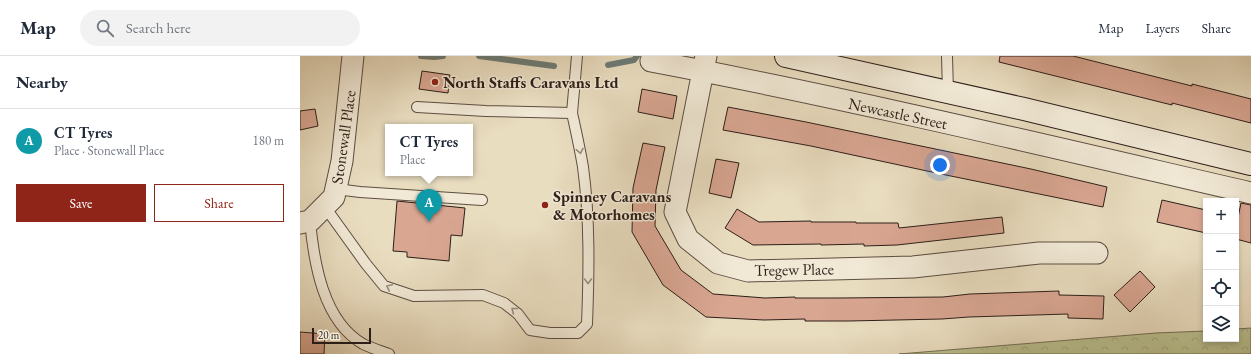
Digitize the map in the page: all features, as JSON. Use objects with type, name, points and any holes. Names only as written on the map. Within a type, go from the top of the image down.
[{"type":"main road","name":"Newcastle Street","points":[[786,56],[835,61],[948,92],[1251,164]]},
{"type":"street","name":"Stonewall Place","points":[[312,217],[334,198],[342,161],[353,56]]},
{"type":"street","name":"Newcastle Street","points":[[651,61],[704,63],[968,128],[1251,193]]},
{"type":"street","name":"Tregew Place","points":[[704,63],[675,212],[688,239],[718,263],[748,271],[913,267],[1039,253],[1097,253]]},
{"type":"street","points":[[1143,168],[1151,140]]},
{"type":"lane","points":[[312,217],[348,240],[384,286],[414,296],[483,295],[504,303],[518,314],[530,330],[550,333],[578,333],[587,324],[588,225],[583,168],[572,113],[577,56]]},
{"type":"lane","points":[[946,56],[948,92]]},
{"type":"lane","points":[[417,107],[486,111],[572,113]]},
{"type":"lane","points":[[336,189],[482,200]]},
{"type":"lane","points":[[312,217],[313,250],[317,270],[326,295],[339,323],[363,344],[389,354]]},
{"type":"green space","points":[[1251,328],[1251,354],[899,354],[1156,333],[1203,331],[1203,342],[1239,342],[1239,329]]},
{"type":"building","points":[[1000,56],[1073,56],[1192,86],[1192,84],[1251,99],[1251,123],[999,62]]},
{"type":"building","name":"North Staffs Caravans Ltd","points":[[422,71],[450,75],[448,93],[419,89]]},
{"type":"building","points":[[642,89],[677,96],[673,119],[638,112]]},
{"type":"building","points":[[728,107],[1031,169],[1107,187],[1103,207],[811,146],[723,130]]},
{"type":"building","points":[[315,109],[318,126],[300,130],[300,111]]},
{"type":"building","points":[[643,143],[665,147],[656,190],[655,226],[681,270],[713,294],[765,298],[840,298],[943,297],[970,294],[1059,291],[1059,295],[1104,296],[1103,319],[1068,318],[1068,314],[849,321],[805,321],[805,319],[764,320],[706,317],[663,285],[632,232],[633,188]]},
{"type":"building","points":[[716,159],[739,163],[731,198],[709,193]]},
{"type":"building","points":[[1162,200],[1203,209],[1203,232],[1157,222]]},
{"type":"building","points":[[397,201],[465,208],[462,236],[451,235],[449,261],[407,257],[407,252],[393,251]]},
{"type":"building","points":[[1241,203],[1251,205],[1251,243],[1239,240],[1239,213]]},
{"type":"building","points":[[737,209],[759,222],[811,221],[898,223],[899,228],[1002,217],[1004,233],[897,245],[753,245],[725,228]]},
{"type":"building","points":[[1140,271],[1155,287],[1130,312],[1114,295]]},
{"type":"building","points":[[300,332],[325,334],[324,354],[300,354]]},
{"type":"waterway","points":[[421,56],[443,56]]},
{"type":"waterway","points":[[479,56],[554,66]]},
{"type":"waterway","points":[[608,65],[634,60],[637,56]]},
{"type":"place","name":"North Staffs Caravans Ltd","points":[[435,82]]},
{"type":"place","name":"Spinney Caravans & Motorhomes","points":[[545,205]]},
{"type":"place","name":"CT Tyres","points":[[429,222]]}]
